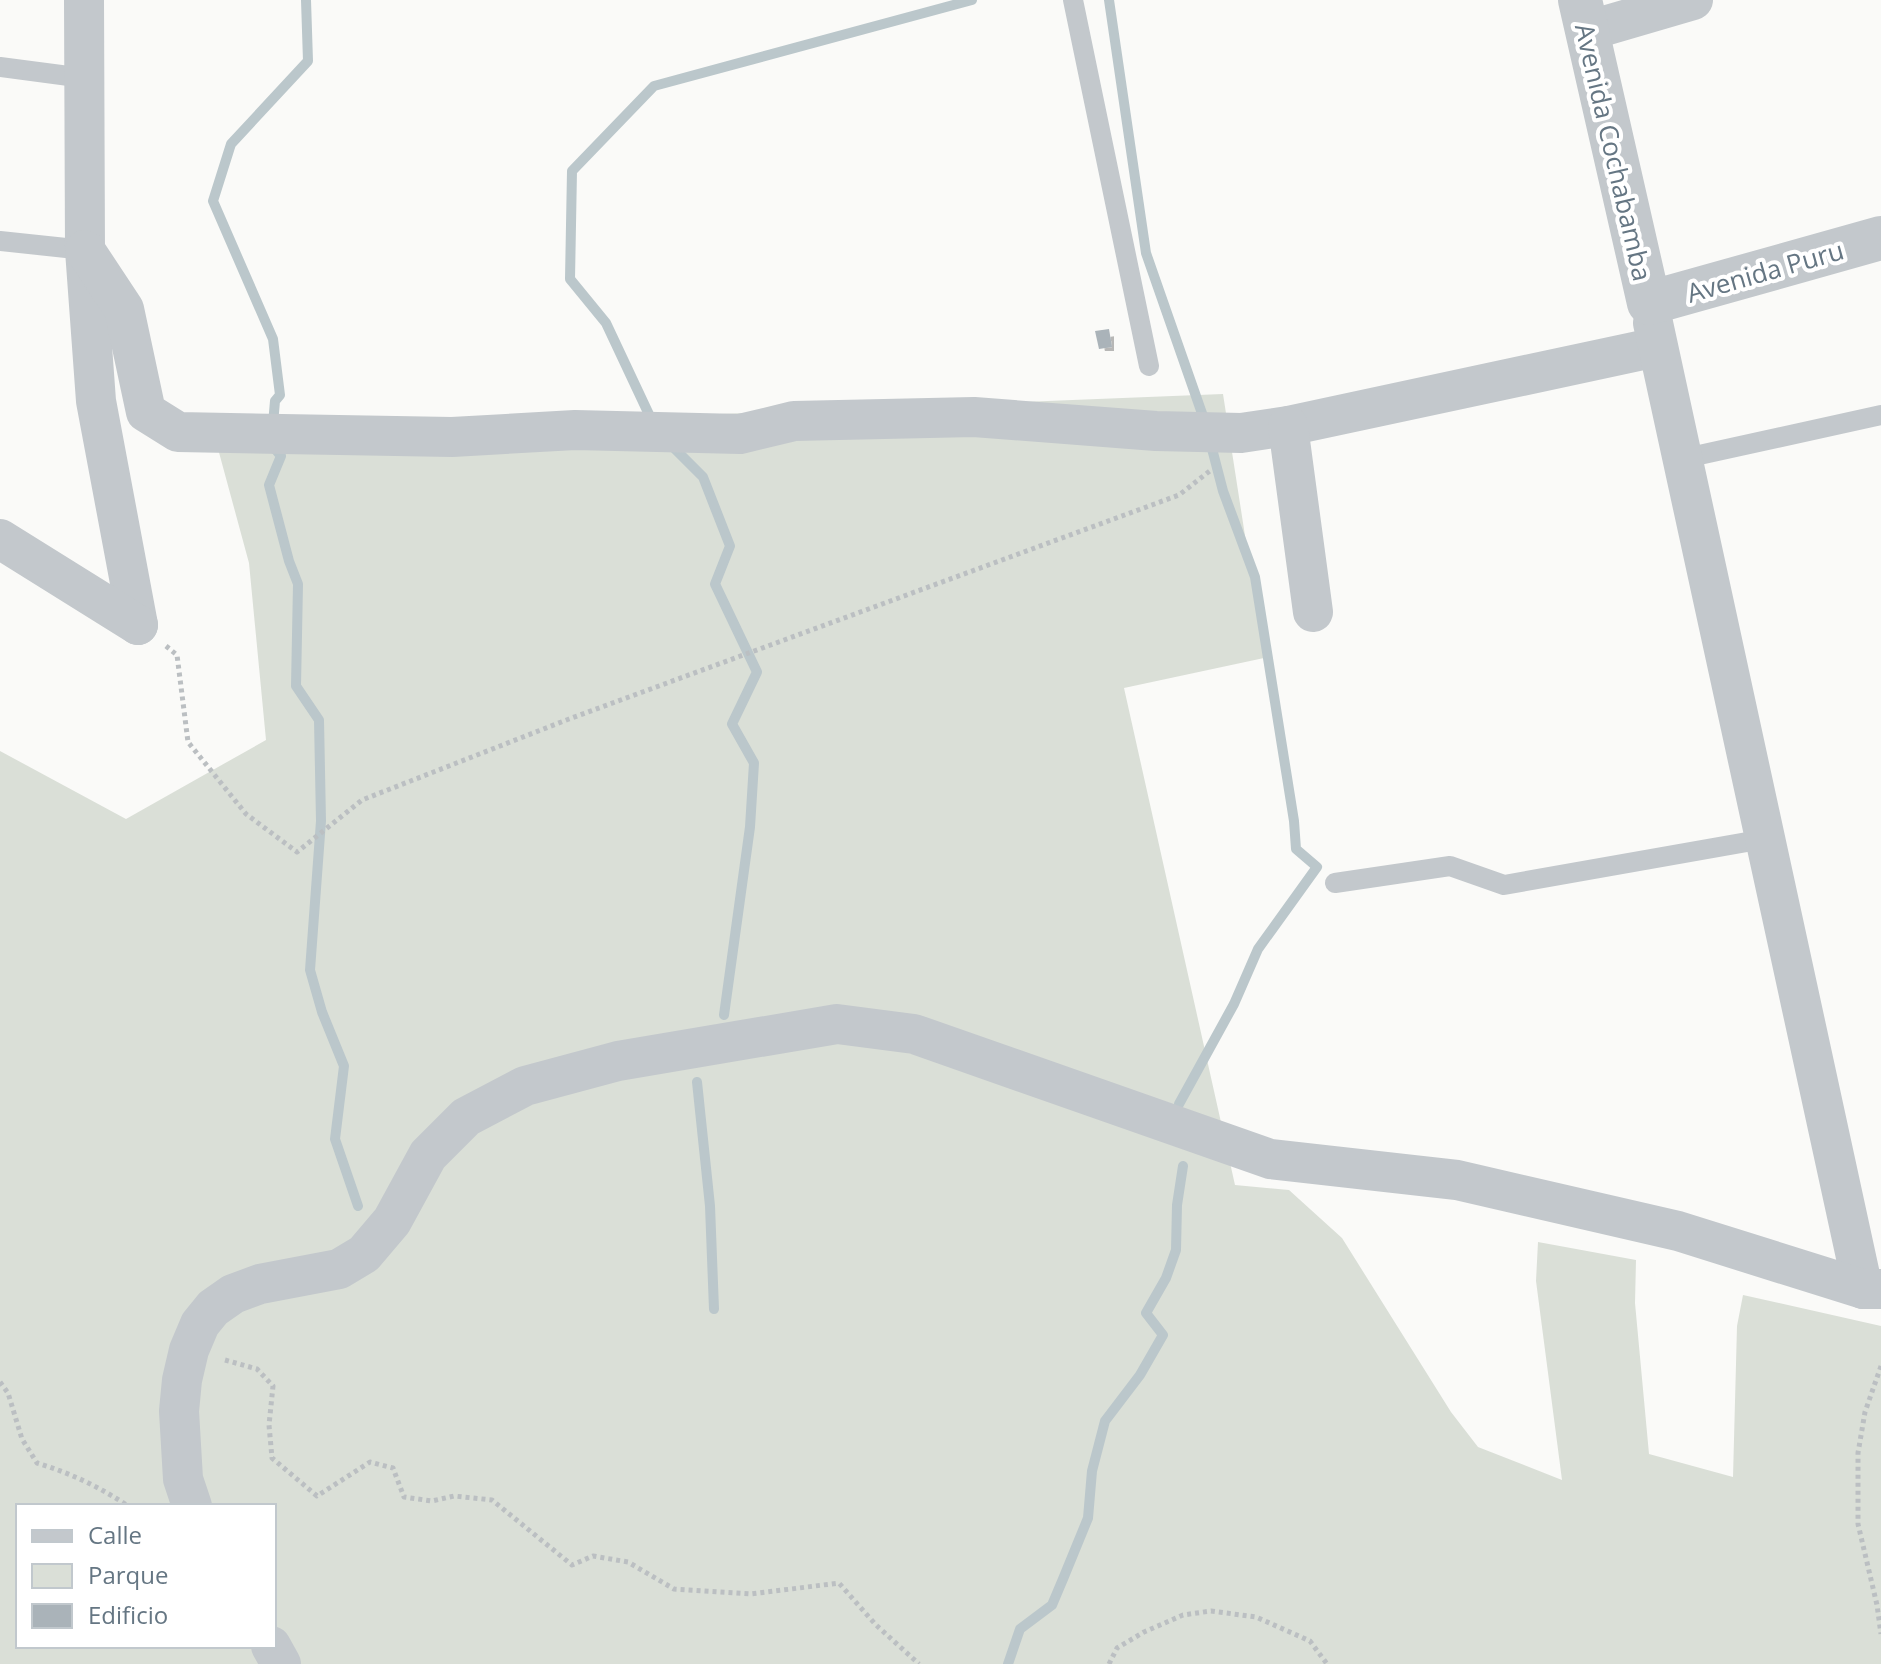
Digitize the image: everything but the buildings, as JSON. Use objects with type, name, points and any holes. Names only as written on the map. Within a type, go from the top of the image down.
[{"type":"street","points":[[84,0],[85,250],[96,401],[138,625]]},
{"type":"street","points":[[1584,16],[1693,0]]},
{"type":"street","name":"Avenida Cochabamba","points":[[1584,16],[1649,303]]},
{"type":"street","name":"Avenida Puru","points":[[1649,303],[1881,238]]},
{"type":"street","points":[[85,250],[124,309],[146,412],[178,432],[452,437],[575,430],[740,434],[794,421],[974,417],[1156,431],[1241,433],[1288,426],[1657,347]]},
{"type":"street","points":[[1649,303],[1764,839],[1872,1289]]},
{"type":"street","points":[[1288,426],[1313,612]]},
{"type":"street","points":[[0,539],[138,625]]},
{"type":"street","points":[[191,1504],[183,1479],[179,1411],[189,1350],[200,1324],[213,1308],[233,1294],[260,1284],[339,1269],[364,1254],[392,1221],[428,1155],[466,1117],[525,1086],[618,1061],[837,1024],[914,1034],[1270,1159],[1457,1180],[1678,1231],[1872,1289]]},
{"type":"lane","points":[[1073,0],[1149,366]]},
{"type":"lane","points":[[0,67],[84,78]]},
{"type":"lane","points":[[0,241],[85,250]]},
{"type":"lane","points":[[1681,459],[1881,415]]},
{"type":"lane","points":[[1335,883],[1450,866],[1504,885],[1764,839]]},
{"type":"path","points":[[138,625],[177,655],[188,742],[246,814],[297,852],[362,800],[584,714],[1179,495],[1216,466]]},
{"type":"path","points":[[189,1350],[257,1369],[273,1386],[269,1425],[272,1458],[317,1496],[370,1462],[393,1468],[404,1497],[432,1501],[454,1496],[492,1500],[572,1565],[593,1556],[628,1562],[674,1589],[751,1594],[839,1583],[876,1625],[919,1664]]},
{"type":"path","points":[[1881,1366],[1865,1412],[1858,1453],[1858,1524],[1881,1634]]},
{"type":"path","points":[[0,1382],[8,1393],[22,1439],[37,1463],[63,1470],[125,1504]]},
{"type":"path","points":[[1109,1664],[1117,1648],[1144,1632],[1183,1615],[1211,1611],[1256,1617],[1310,1641],[1327,1664]]},
{"type":"green space","points":[[1223,394],[1264,658],[1124,688],[1235,1185],[1289,1190],[1342,1238],[1451,1412],[1478,1447],[1562,1480],[1536,1281],[1538,1242],[1636,1260],[1635,1303],[1649,1454],[1733,1477],[1737,1326],[1743,1295],[1881,1326],[1881,1664],[0,1664],[0,751],[126,819],[266,740],[249,563],[214,434]]},
{"type":"waterway","points":[[273,424],[275,401],[280,395],[273,339],[213,201],[231,144],[308,61],[306,0]]},
{"type":"waterway","points":[[653,423],[606,323],[570,279],[572,171],[654,86],[972,0]]},
{"type":"waterway","points":[[1109,0],[1146,253],[1205,422]]},
{"type":"waterway","points":[[1179,1104],[1234,1004],[1258,949],[1317,867],[1296,849],[1255,577],[1223,491],[1210,441]]},
{"type":"waterway","points":[[271,444],[281,456],[269,485],[298,584],[296,686],[319,720],[321,821],[310,970],[322,1012],[344,1066],[335,1139],[358,1206]]},
{"type":"waterway","points":[[671,445],[703,477],[730,546],[715,584],[757,672],[732,724],[754,763],[750,827],[724,1015]]},
{"type":"waterway","points":[[697,1082],[710,1206],[714,1309]]},
{"type":"waterway","points":[[1008,1664],[1020,1629],[1052,1605],[1088,1518],[1092,1471],[1105,1421],[1140,1375],[1163,1335],[1146,1313],[1166,1278],[1176,1250],[1177,1205],[1183,1166]]}]
